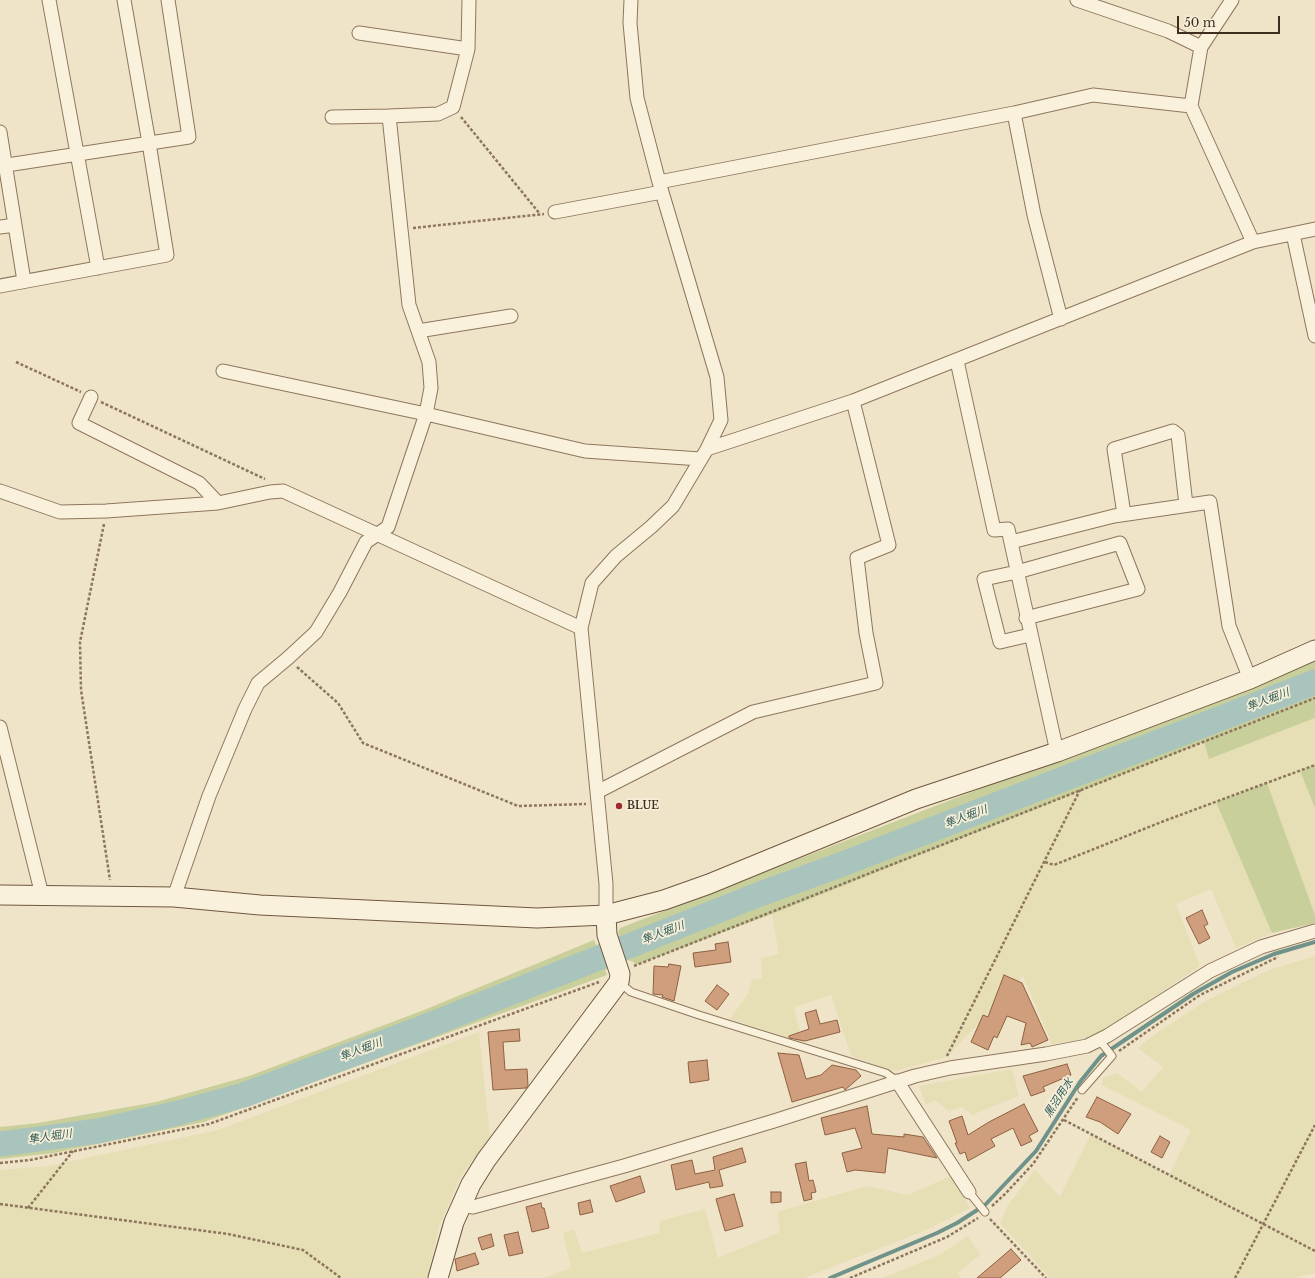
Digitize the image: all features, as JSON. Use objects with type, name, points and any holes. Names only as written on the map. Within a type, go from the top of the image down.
[{"type":"street","points":[[49,0],[98,268]]},
{"type":"street","points":[[0,286],[167,256],[150,143],[124,0]]},
{"type":"street","points":[[3,166],[189,136],[168,0]]},
{"type":"street","points":[[332,117],[438,114],[453,107],[468,49],[468,0]]},
{"type":"street","points":[[438,1278],[454,1222],[461,1205],[486,1160],[619,974],[607,935],[606,884],[581,628],[592,583],[616,556],[652,527],[673,506],[707,449],[721,420],[717,377],[661,187],[637,98],[630,23],[630,0]]},
{"type":"street","points":[[1077,0],[1168,31],[1201,47]]},
{"type":"street","points":[[1232,0],[1201,47],[1190,106],[1253,242]]},
{"type":"street","points":[[359,33],[468,49]]},
{"type":"street","points":[[555,212],[661,187],[1093,95],[1190,106]]},
{"type":"street","points":[[1014,113],[1034,215],[1061,319]]},
{"type":"street","points":[[174,897],[209,796],[245,709],[258,683],[316,632],[340,592],[366,542],[388,527],[426,414],[431,388],[429,362],[409,305],[388,116]]},
{"type":"street","points":[[0,132],[3,166],[15,224],[24,281]]},
{"type":"street","points":[[0,227],[15,224]]},
{"type":"street","points":[[707,449],[853,401],[957,361],[1253,242],[1315,229]]},
{"type":"street","points":[[1294,234],[1315,336]]},
{"type":"street","points":[[418,331],[511,316]]},
{"type":"street","points":[[957,361],[994,530],[1008,529],[1056,752]]},
{"type":"street","points":[[223,371],[426,414],[585,451],[700,459]]},
{"type":"street","points":[[91,397],[79,423],[199,483],[218,503]]},
{"type":"street","points":[[597,798],[753,712],[876,683],[866,633],[858,558],[889,545],[853,401]]},
{"type":"street","points":[[1124,514],[1114,449],[1173,431],[1178,435],[1186,505]]},
{"type":"street","points":[[0,491],[60,512],[106,511],[218,503],[283,490],[581,628]]},
{"type":"street","points":[[1010,542],[1124,514],[1210,502],[1229,626],[1250,679]]},
{"type":"street","points":[[1026,618],[1138,589],[1120,543],[1017,572],[984,579],[1000,642],[1030,635]]},
{"type":"street","points":[[0,895],[174,897],[260,905],[537,918],[606,915],[664,900],[709,884],[916,799],[1056,752],[1250,679],[1315,650]]},
{"type":"street","points":[[0,727],[42,895]]},
{"type":"street","points":[[461,1205],[473,1207],[624,1166],[896,1082],[950,1068],[1102,1044],[1210,971],[1261,947],[1315,931]]},
{"type":"street","points":[[896,1082],[969,1192]]},
{"type":"lane","points":[[619,974],[632,992],[706,1017],[886,1073],[896,1082]]},
{"type":"lane","points":[[1082,1090],[1111,1055],[1102,1044]]},
{"type":"lane","points":[[969,1192],[984,1211]]},
{"type":"path","points":[[453,107],[540,214]]},
{"type":"path","points":[[401,229],[555,212]]},
{"type":"path","points":[[16,362],[276,485],[283,490]]},
{"type":"path","points":[[106,511],[80,649],[81,690],[112,896]]},
{"type":"path","points":[[288,658],[338,703],[363,743],[518,806],[597,798]]},
{"type":"path","points":[[0,1162],[30,1160],[209,1124],[619,974],[1315,698]]},
{"type":"path","points":[[1045,862],[1054,865],[1164,821],[1315,765]]},
{"type":"path","points":[[950,1068],[947,1057],[1080,790]]},
{"type":"path","points":[[1111,1055],[1200,995],[1283,955]]},
{"type":"path","points":[[1064,1120],[1315,1251]]},
{"type":"path","points":[[1236,1278],[1315,1125]]},
{"type":"path","points":[[28,1208],[73,1151]]},
{"type":"path","points":[[0,1204],[228,1234],[303,1250],[340,1278]]},
{"type":"path","points":[[984,1211],[1046,1278]]},
{"type":"shaded area","points":[[1315,718],[1315,765],[1300,771],[1315,808],[1315,915],[1267,783],[1216,802],[1272,933],[1236,948],[1211,889],[1176,904],[1200,966],[1113,1025],[1093,1035],[1074,1041],[1052,1044],[1023,976],[947,1057],[895,1071],[858,1059],[851,1055],[831,995],[794,1007],[802,1042],[730,1019],[748,994],[752,979],[762,978],[761,958],[779,954],[772,914],[1204,742],[1209,759]]},
{"type":"shaded area","points":[[1315,956],[1315,1273],[1294,1278],[1050,1278],[1000,1223],[1008,1205],[1035,1170],[1060,1197],[1091,1134],[1169,1175],[1191,1130],[1102,1085],[1103,1078],[1117,1073],[1142,1092],[1163,1067],[1138,1048],[1151,1037],[1209,999],[1269,970]]},
{"type":"shaded area","points":[[479,1032],[490,1138],[462,1174],[439,1226],[427,1278],[0,1278],[0,1170],[48,1166],[218,1130]]},
{"type":"shaded area","points":[[1012,1069],[1019,1096],[972,1115],[962,1107],[948,1111],[935,1100],[926,1105],[919,1086]]},
{"type":"shaded area","points":[[951,1176],[970,1208],[924,1231],[804,1278],[544,1278],[571,1268],[563,1233],[574,1229],[582,1253],[659,1233],[660,1221],[705,1209],[718,1258],[780,1232],[777,1212],[867,1186],[908,1195]]},
{"type":"shaded area","points":[[968,1236],[980,1255],[957,1273],[961,1278],[882,1278],[939,1255]]},
{"type":"green space","points":[[1315,659],[1315,671],[1101,757],[1042,776],[317,1060],[198,1099],[51,1129],[0,1135],[0,1127],[38,1123],[156,1102],[249,1076],[424,1010],[594,940],[596,945],[619,936],[618,932],[620,928]]},
{"type":"green space","points":[[1315,688],[1315,718],[1209,759],[1204,742],[772,914],[636,965],[628,960],[605,970],[607,975],[204,1122],[54,1153],[0,1159],[0,1151],[99,1138],[213,1113],[402,1043],[626,954],[785,895]]},
{"type":"green space","points":[[1315,765],[1315,808],[1300,771]]},
{"type":"green space","points":[[1267,783],[1315,915],[1315,923],[1272,933],[1216,802]]},
{"type":"building","points":[[1202,910],[1208,924],[1204,926],[1210,938],[1199,944],[1186,918]]},
{"type":"building","points":[[728,942],[731,962],[695,967],[693,953],[716,950],[715,944]]},
{"type":"building","points":[[669,964],[681,966],[674,1001],[662,997],[663,995],[653,994],[654,966],[668,967]]},
{"type":"building","points":[[1004,975],[1022,983],[1048,1040],[1032,1047],[1030,1043],[1021,1045],[1026,1023],[1007,1016],[997,1038],[994,1036],[988,1050],[971,1042],[983,1015],[988,1017]]},
{"type":"building","points":[[717,985],[729,994],[717,1010],[705,1001]]},
{"type":"building","points":[[816,1010],[820,1024],[837,1020],[840,1032],[805,1041],[789,1038],[789,1036],[809,1029],[805,1013]]},
{"type":"building","points":[[519,1029],[520,1041],[503,1042],[505,1070],[527,1069],[528,1085],[526,1088],[493,1090],[488,1032]]},
{"type":"building","points":[[778,1053],[799,1055],[806,1079],[821,1075],[832,1065],[856,1070],[861,1076],[845,1090],[843,1087],[792,1102]]},
{"type":"building","points":[[707,1060],[709,1080],[690,1083],[688,1062]]},
{"type":"building","points":[[1067,1064],[1071,1075],[1043,1087],[1045,1091],[1031,1096],[1023,1076]]},
{"type":"building","points":[[1097,1097],[1131,1114],[1118,1134],[1100,1122],[1086,1117]]},
{"type":"building","points":[[1024,1104],[1038,1131],[1029,1136],[1032,1141],[1021,1146],[1013,1128],[991,1139],[995,1146],[968,1161],[965,1152],[960,1154],[955,1143],[957,1143],[949,1121],[962,1116],[968,1135],[989,1122]]},
{"type":"building","points":[[867,1106],[872,1134],[904,1137],[904,1134],[923,1137],[937,1158],[888,1148],[885,1173],[855,1170],[847,1172],[842,1153],[862,1148],[855,1128],[825,1135],[821,1118]]},
{"type":"building","points":[[1160,1136],[1170,1142],[1162,1158],[1151,1152]]},
{"type":"building","points":[[742,1148],[746,1162],[719,1170],[723,1186],[710,1188],[709,1182],[676,1190],[671,1165],[692,1160],[695,1174],[715,1170],[713,1157]]},
{"type":"building","points":[[806,1162],[809,1181],[813,1180],[816,1192],[811,1193],[812,1199],[804,1201],[795,1164]]},
{"type":"building","points":[[640,1176],[645,1192],[616,1202],[610,1186]]},
{"type":"building","points":[[771,1192],[781,1192],[781,1202],[771,1203]]},
{"type":"building","points":[[734,1194],[743,1226],[725,1231],[716,1199]]},
{"type":"building","points":[[590,1200],[593,1212],[580,1215],[578,1203]]},
{"type":"building","points":[[541,1203],[542,1208],[544,1208],[549,1228],[532,1232],[526,1207]]},
{"type":"building","points":[[518,1232],[523,1253],[509,1256],[504,1235]]},
{"type":"building","points":[[491,1234],[494,1246],[482,1250],[478,1238]]},
{"type":"building","points":[[1011,1249],[1021,1260],[1000,1278],[977,1278]]},
{"type":"building","points":[[475,1253],[479,1264],[457,1271],[455,1259]]},
{"type":"waterway","name":"隼人堀川","points":[[0,1144],[98,1131],[178,1113],[244,1095],[422,1028],[760,894],[840,865],[1315,682]]},
{"type":"waterway","name":"黒沼用水","points":[[830,1278],[937,1233],[957,1223],[985,1205],[1036,1151],[1080,1082],[1101,1056],[1193,994],[1232,972],[1274,954],[1315,942]]},
{"type":"place","name":"BLUE","points":[[619,806]]}]
